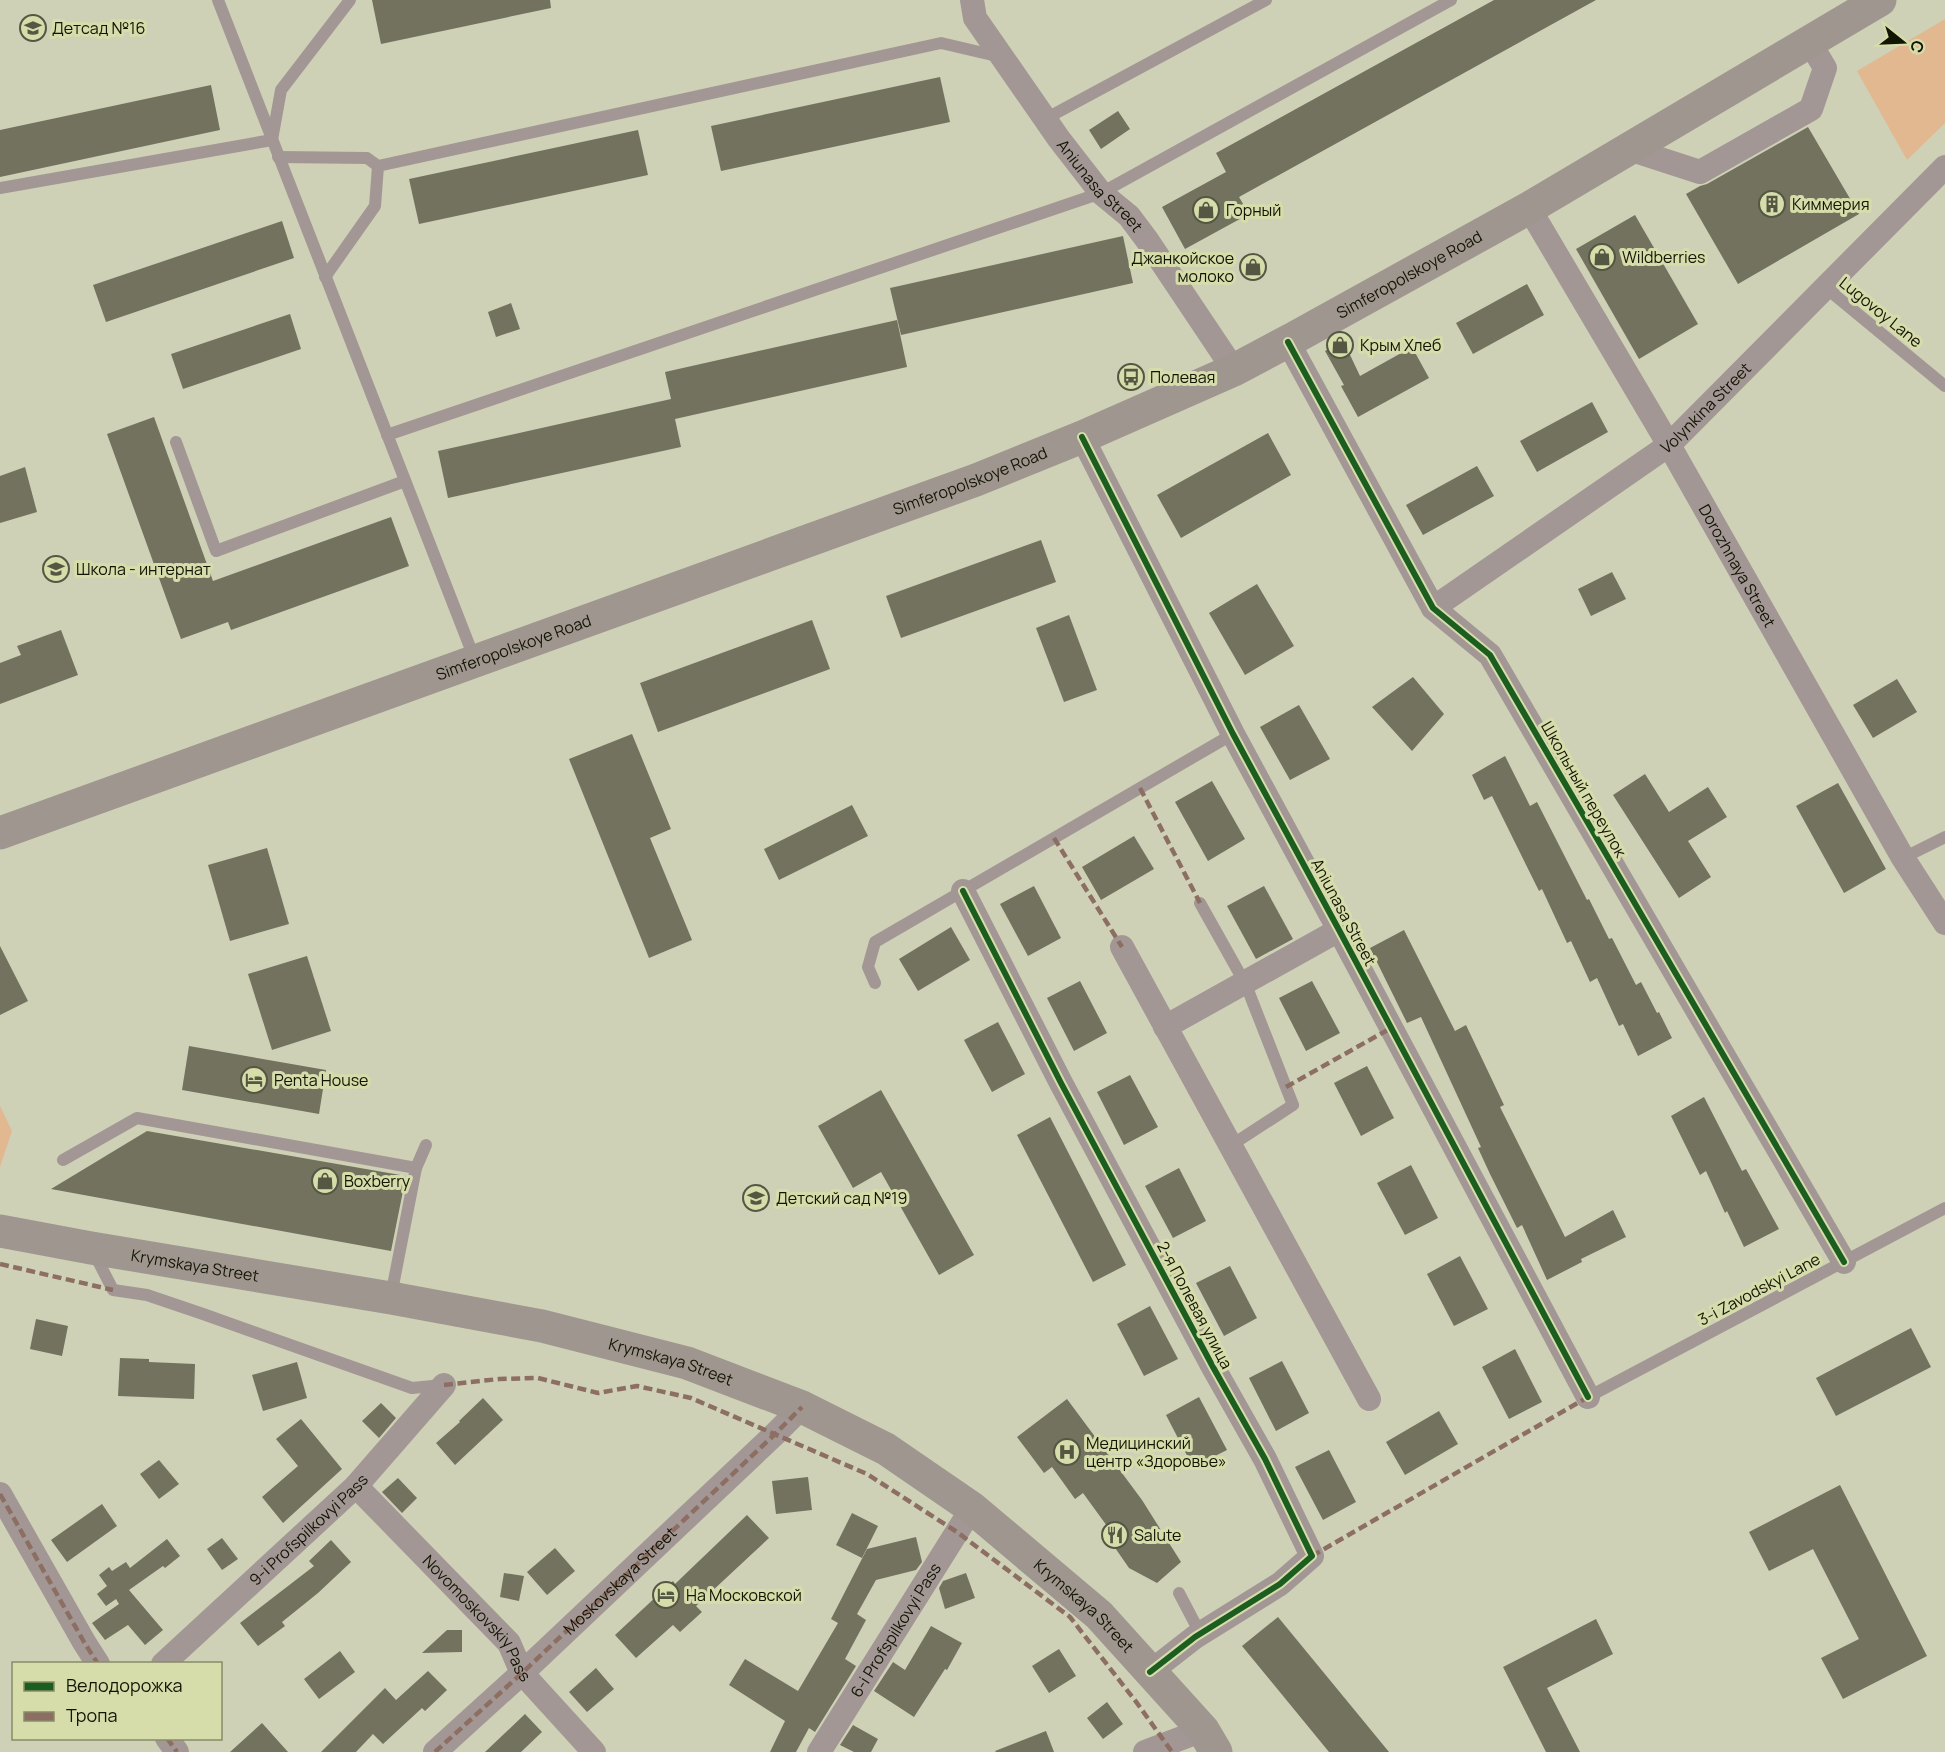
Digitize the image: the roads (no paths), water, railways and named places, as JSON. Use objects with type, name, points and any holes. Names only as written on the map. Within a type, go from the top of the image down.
[{"type":"main road","name":"Simferopolskoye Road","points":[[0,833],[976,480],[1082,437],[1234,370],[1529,208],[1809,41],[1862,4]]},
{"type":"main road","name":"Krymskaya Street","points":[[0,1231],[542,1326],[687,1364],[802,1407],[886,1449],[972,1508],[1099,1615],[1209,1741]]},
{"type":"street","name":"Aniunasa Street","points":[[973,0],[975,18],[1045,119],[1101,193],[1129,216],[1148,240],[1234,370]]},
{"type":"street","points":[[1629,149],[1700,172],[1811,109],[1824,68],[1809,41]]},
{"type":"street","name":"Volynkina Street","points":[[1433,608],[1669,445],[1945,166]]},
{"type":"street","name":"Dorozhnaya Street","points":[[1529,208],[1669,445],[1902,858],[1945,923]]},
{"type":"street","name":"Школьный переулок","points":[[1288,342],[1433,608],[1490,655],[1844,1262]]},
{"type":"street","name":"Aniunasa Street","points":[[1082,437],[1233,734],[1588,1397]]},
{"type":"street","name":"2-я Полевая улица","points":[[963,891],[1061,1083],[1264,1459],[1312,1556],[1280,1584],[1201,1635],[1194,1637],[1150,1672]]},
{"type":"street","points":[[1165,1027],[1339,930]]},
{"type":"street","points":[[1122,947],[1369,1400]]},
{"type":"street","name":"9-i Profspilkovyi Pass","points":[[165,1662],[356,1486],[444,1385]]},
{"type":"street","name":"Moskovskaya Street","points":[[435,1752],[522,1673],[802,1407]]},
{"type":"street","name":"Novomoskovskiy Pass","points":[[356,1486],[508,1643],[522,1673],[594,1752]]},
{"type":"street","points":[[1,1497],[97,1662]]},
{"type":"street","name":"6-i Profspilkovyi Pass","points":[[819,1752],[972,1508]]},
{"type":"street","points":[[1145,1752],[1209,1741]]},
{"type":"lane","points":[[218,0],[475,661]]},
{"type":"lane","points":[[272,140],[281,90],[350,0]]},
{"type":"lane","points":[[1045,119],[1266,0]]},
{"type":"lane","points":[[387,435],[1101,193],[1451,0]]},
{"type":"lane","points":[[278,157],[367,158],[378,166],[941,43],[1002,57]]},
{"type":"lane","points":[[0,188],[272,140]]},
{"type":"lane","points":[[325,277],[375,206],[378,166]]},
{"type":"lane","name":"Lugovoy Lane","points":[[1825,287],[1945,386]]},
{"type":"lane","points":[[176,442],[216,550],[405,481]]},
{"type":"lane","points":[[875,983],[868,967],[875,942],[1233,734]]},
{"type":"lane","points":[[1902,858],[1945,837]]},
{"type":"lane","points":[[1200,903],[1244,983],[1293,1104],[1230,1146]]},
{"type":"lane","points":[[63,1160],[136,1118],[416,1168]]},
{"type":"lane","points":[[391,1298],[416,1168],[426,1145]]},
{"type":"lane","name":"3-i Zavodskyi Lane","points":[[1588,1397],[1945,1208]]},
{"type":"lane","points":[[91,1248],[112,1290],[147,1295],[412,1388],[444,1385]]},
{"type":"lane","points":[[1179,1593],[1201,1635]]},
{"type":"place","name":"Детсад №16","points":[[33,28]]},
{"type":"place","name":"Киммерия","points":[[1772,204]]},
{"type":"place","name":"Горный","points":[[1206,210]]},
{"type":"place","name":"Wildberries","points":[[1602,257]]},
{"type":"place","name":"Джанкойское молоко","points":[[1253,267]]},
{"type":"place","name":"Крым Хлеб","points":[[1340,345]]},
{"type":"place","name":"Полевая","points":[[1131,377]]},
{"type":"place","name":"Школа - интернат","points":[[56,569]]},
{"type":"place","name":"Penta House","points":[[254,1080]]},
{"type":"place","name":"Boxberry","points":[[325,1181]]},
{"type":"place","name":"Детский сад №19","points":[[756,1198]]},
{"type":"place","name":"Медицинский центр «Здоровье»","points":[[1067,1452]]},
{"type":"place","name":"Salute","points":[[1115,1535]]},
{"type":"place","name":"На Московской","points":[[666,1595]]}]
